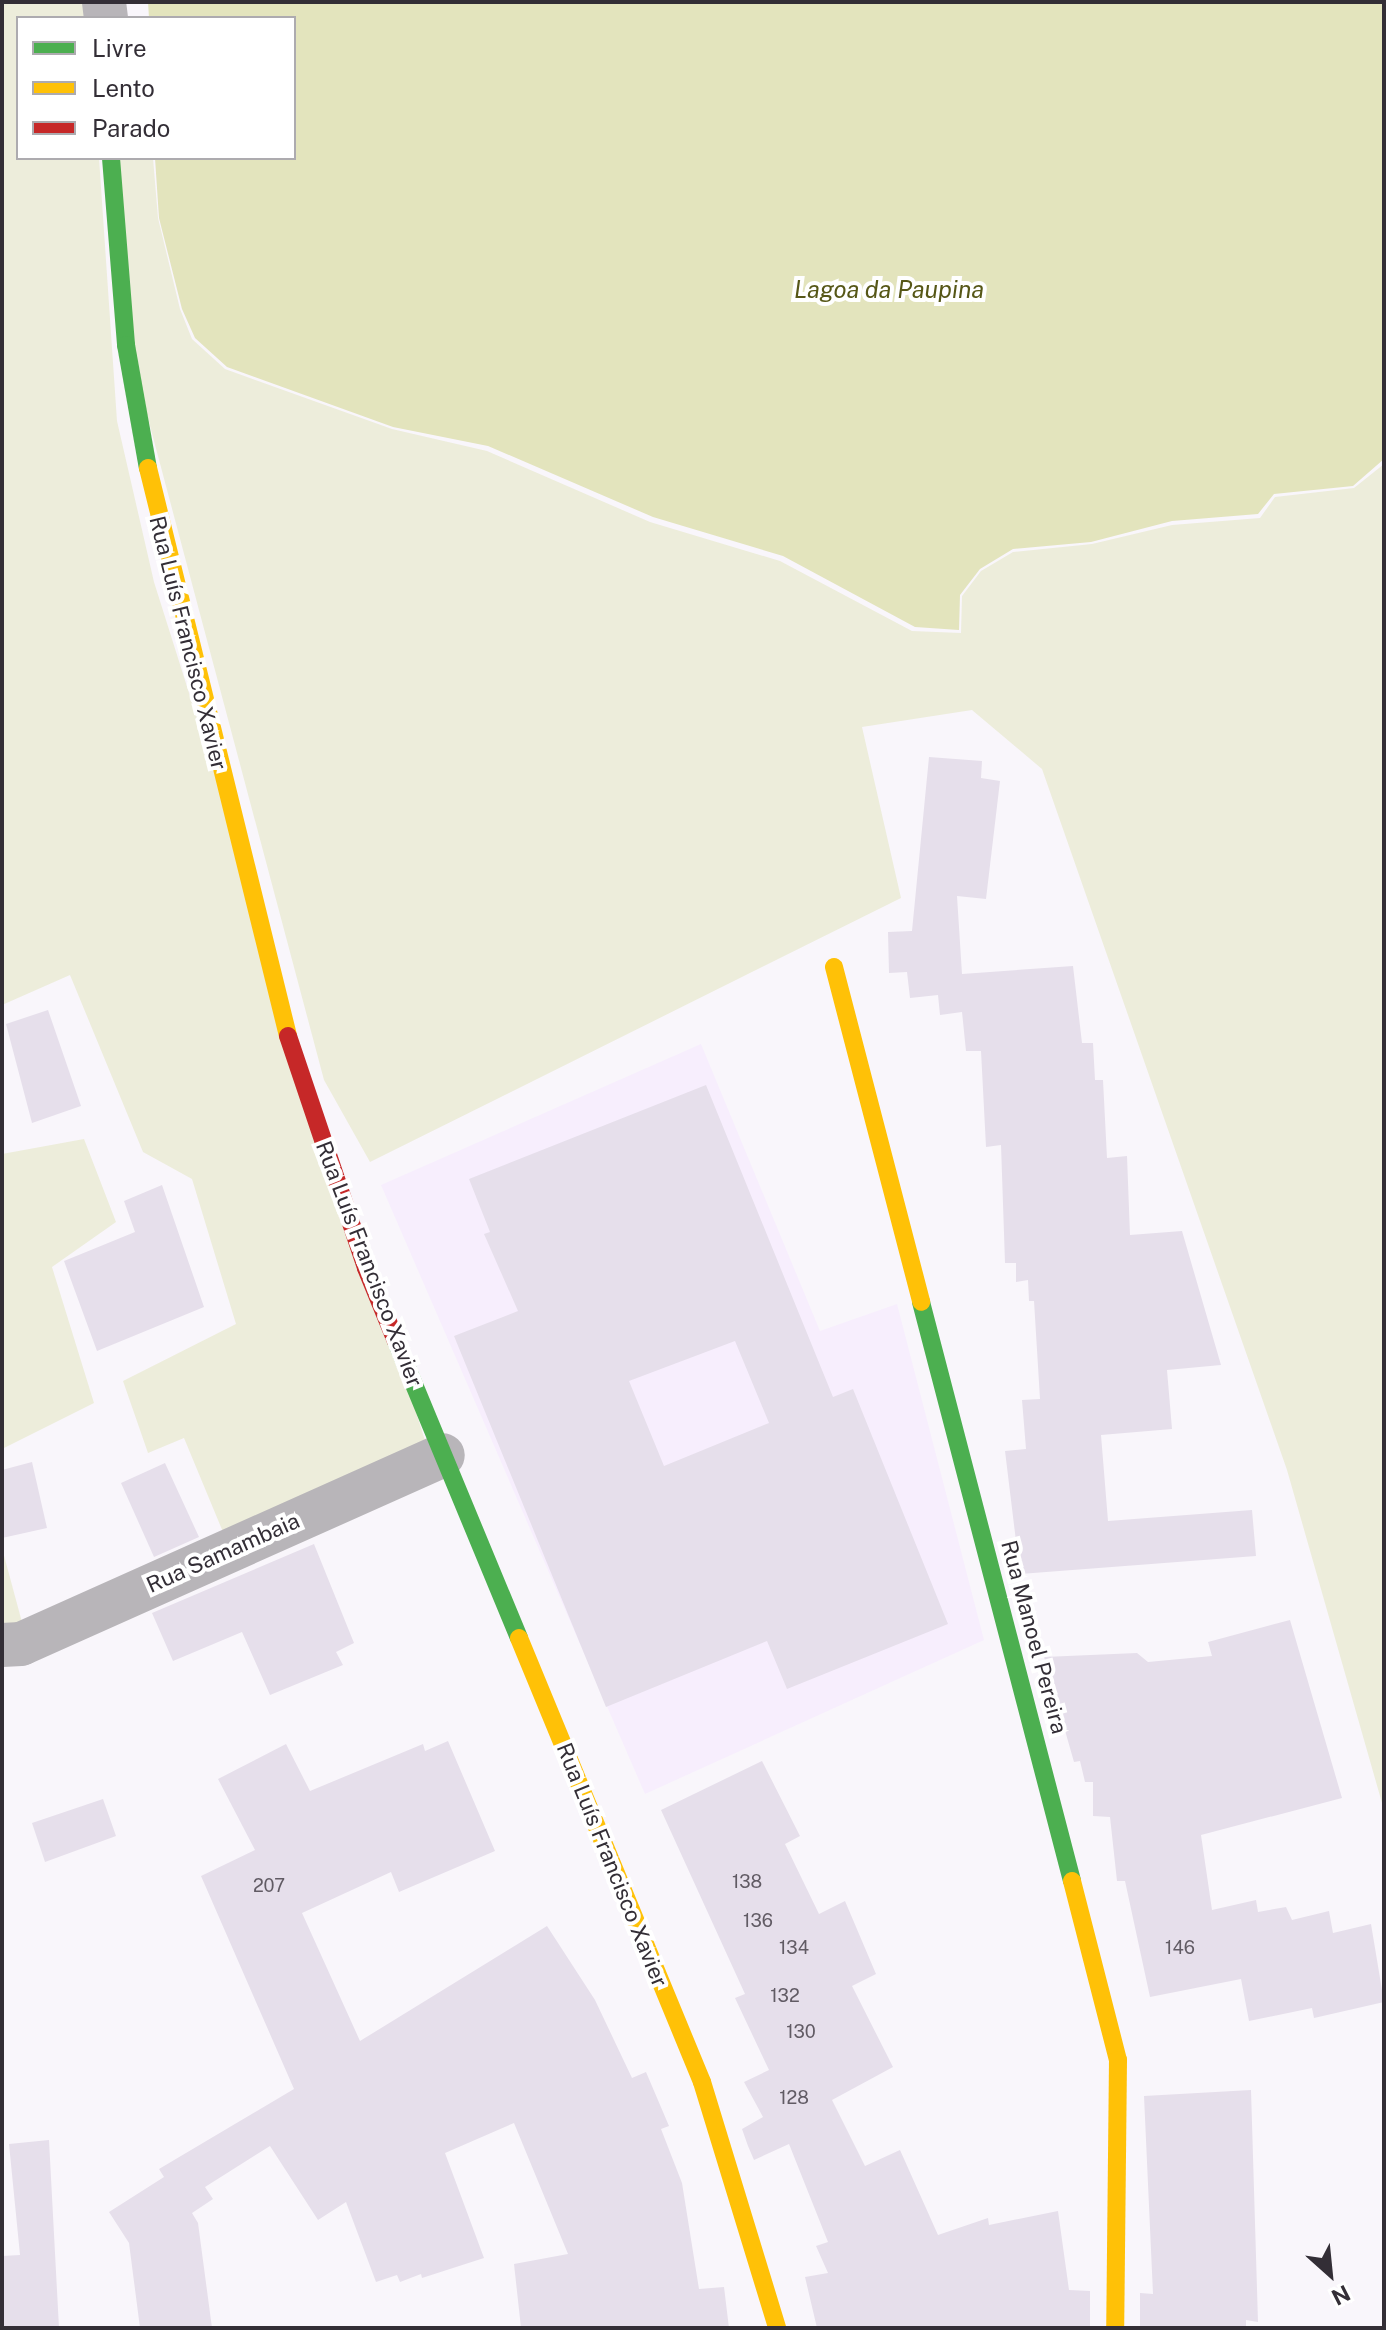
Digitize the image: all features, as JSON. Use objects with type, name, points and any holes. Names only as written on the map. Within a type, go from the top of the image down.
[{"type":"street","name":"Rua Luís Francisco Xavier","points":[[111,160],[126,345],[140,434],[247,885],[298,1074],[366,1268],[702,2082],[777,2328]]},
{"type":"street","name":"Rua Manoel Pereira","points":[[834,967],[1118,2060],[1115,2328]]},
{"type":"street","name":"Rua Samambaia","points":[[2,1645],[21,1644],[443,1455]]},
{"type":"shaded area","points":[[2,2],[89,2],[90,16],[16,16],[16,160],[99,160],[117,421],[154,582],[428,1450],[223,1532],[184,1438],[148,1453],[123,1381],[236,1324],[192,1179],[143,1152],[70,975],[2,1005]]},
{"type":"shaded area","points":[[115,160],[153,160],[158,218],[180,309],[192,339],[225,369],[392,429],[487,451],[650,522],[780,561],[912,631],[961,633],[962,596],[981,571],[1013,552],[1092,544],[1172,525],[1260,518],[1275,497],[1354,488],[1384,464],[1384,1810],[1287,1470],[1042,769],[972,710],[862,727],[901,898],[370,1162],[324,1080],[133,362]]},
{"type":"shaded area","points":[[701,1044],[820,1331],[897,1304],[984,1640],[645,1794],[381,1185]]},
{"type":"shaded area","points":[[84,1139],[116,1222],[52,1267],[94,1403],[2,1449],[2,1154]]},
{"type":"shaded area","points":[[2,1548],[23,1626],[2,1626]]},
{"type":"water","name":"Lagoa da Paupina","points":[[148,2],[1384,2],[1384,459],[1353,486],[1274,494],[1258,514],[1172,521],[1091,542],[1013,549],[980,569],[960,595],[959,630],[915,627],[783,556],[653,517],[488,446],[393,427],[227,367],[195,338],[182,309],[159,218],[155,160],[296,160],[296,16],[149,16]]},
{"type":"building","points":[[929,757],[982,761],[981,778],[1000,781],[986,899],[957,896],[962,974],[1073,966],[1082,1043],[1093,1043],[1095,1080],[1103,1080],[1107,1158],[1127,1156],[1130,1235],[1182,1231],[1221,1365],[1167,1370],[1172,1429],[1101,1435],[1108,1521],[1252,1510],[1256,1556],[1020,1574],[1005,1451],[1026,1449],[1022,1400],[1040,1399],[1034,1301],[1029,1301],[1028,1280],[1016,1282],[1016,1263],[1005,1263],[1001,1145],[986,1147],[981,1051],[966,1051],[962,1012],[940,1015],[938,995],[910,998],[907,972],[889,973],[888,932],[912,931]]},
{"type":"building","points":[[48,1010],[81,1106],[32,1123],[6,1024]]},
{"type":"building","points":[[706,1085],[833,1397],[853,1389],[948,1624],[787,1689],[767,1641],[606,1707],[454,1336],[518,1311],[484,1234],[490,1232],[469,1179]],"holes":[[[735,1341],[769,1423],[664,1466],[629,1381]]]},
{"type":"building","points":[[162,1185],[204,1307],[97,1351],[64,1261],[135,1232],[124,1201]]},
{"type":"building","points":[[32,1462],[47,1528],[2,1538],[2,1470]]},
{"type":"building","points":[[165,1463],[199,1537],[154,1557],[121,1483]]},
{"type":"building","points":[[314,1544],[354,1643],[336,1652],[343,1665],[270,1695],[242,1632],[173,1661],[152,1613]]},
{"type":"building","points":[[1290,1620],[1342,1798],[1201,1835],[1212,1910],[1256,1900],[1258,1912],[1286,1907],[1292,1920],[1329,1911],[1333,1933],[1371,1924],[1384,2002],[1314,2018],[1312,2008],[1249,2021],[1241,1979],[1150,1997],[1125,1881],[1117,1881],[1110,1817],[1093,1816],[1093,1782],[1085,1782],[1080,1761],[1074,1762],[1044,1657],[1137,1653],[1148,1662],[1212,1656],[1208,1642]]},
{"type":"building","points":[[448,1741],[495,1851],[399,1892],[391,1872],[302,1913],[360,2041],[547,1926],[595,2000],[632,2078],[646,2072],[669,2126],[661,2129],[682,2183],[699,2289],[724,2287],[729,2328],[521,2328],[514,2264],[568,2254],[514,2123],[445,2153],[484,2258],[422,2278],[421,2274],[400,2282],[397,2275],[376,2282],[346,2202],[318,2220],[270,2146],[205,2187],[213,2199],[192,2213],[198,2223],[212,2328],[140,2328],[129,2243],[109,2212],[164,2177],[159,2169],[294,2089],[201,1876],[255,1850],[218,1779],[286,1744],[310,1791],[423,1744],[425,1751]]},
{"type":"building","points":[[762,1761],[800,1836],[785,1844],[819,1914],[845,1901],[876,1974],[852,1986],[893,2067],[832,2100],[865,2166],[900,2150],[938,2235],[988,2218],[989,2225],[1058,2211],[1069,2290],[1090,2291],[1090,2328],[817,2328],[805,2277],[828,2273],[816,2246],[828,2242],[789,2144],[754,2160],[748,2146],[742,2129],[763,2117],[744,2082],[769,2070],[735,1998],[745,1994],[661,1810]]},
{"type":"building","points":[[103,1799],[116,1836],[45,1862],[32,1823]]},
{"type":"building","points":[[1251,2090],[1258,2322],[1246,2320],[1246,2328],[1140,2328],[1140,2293],[1153,2294],[1144,2096]]},
{"type":"building","points":[[49,2140],[59,2328],[2,2328],[2,2256],[20,2255],[9,2144]]},
{"type":"traffic: fast","points":[[111,160],[126,345],[148,468]]},
{"type":"traffic: fast","points":[[921,1302],[1072,1881]]},
{"type":"traffic: fast","points":[[396,1341],[519,1638]]},
{"type":"traffic: slow","points":[[148,468],[288,1036]]},
{"type":"traffic: slow","points":[[834,967],[921,1302]]},
{"type":"traffic: slow","points":[[519,1638],[702,2082],[777,2328]]},
{"type":"traffic: slow","points":[[1072,1881],[1118,2060],[1115,2328]]},
{"type":"traffic: jam","points":[[288,1036],[366,1268],[396,1341]]}]
